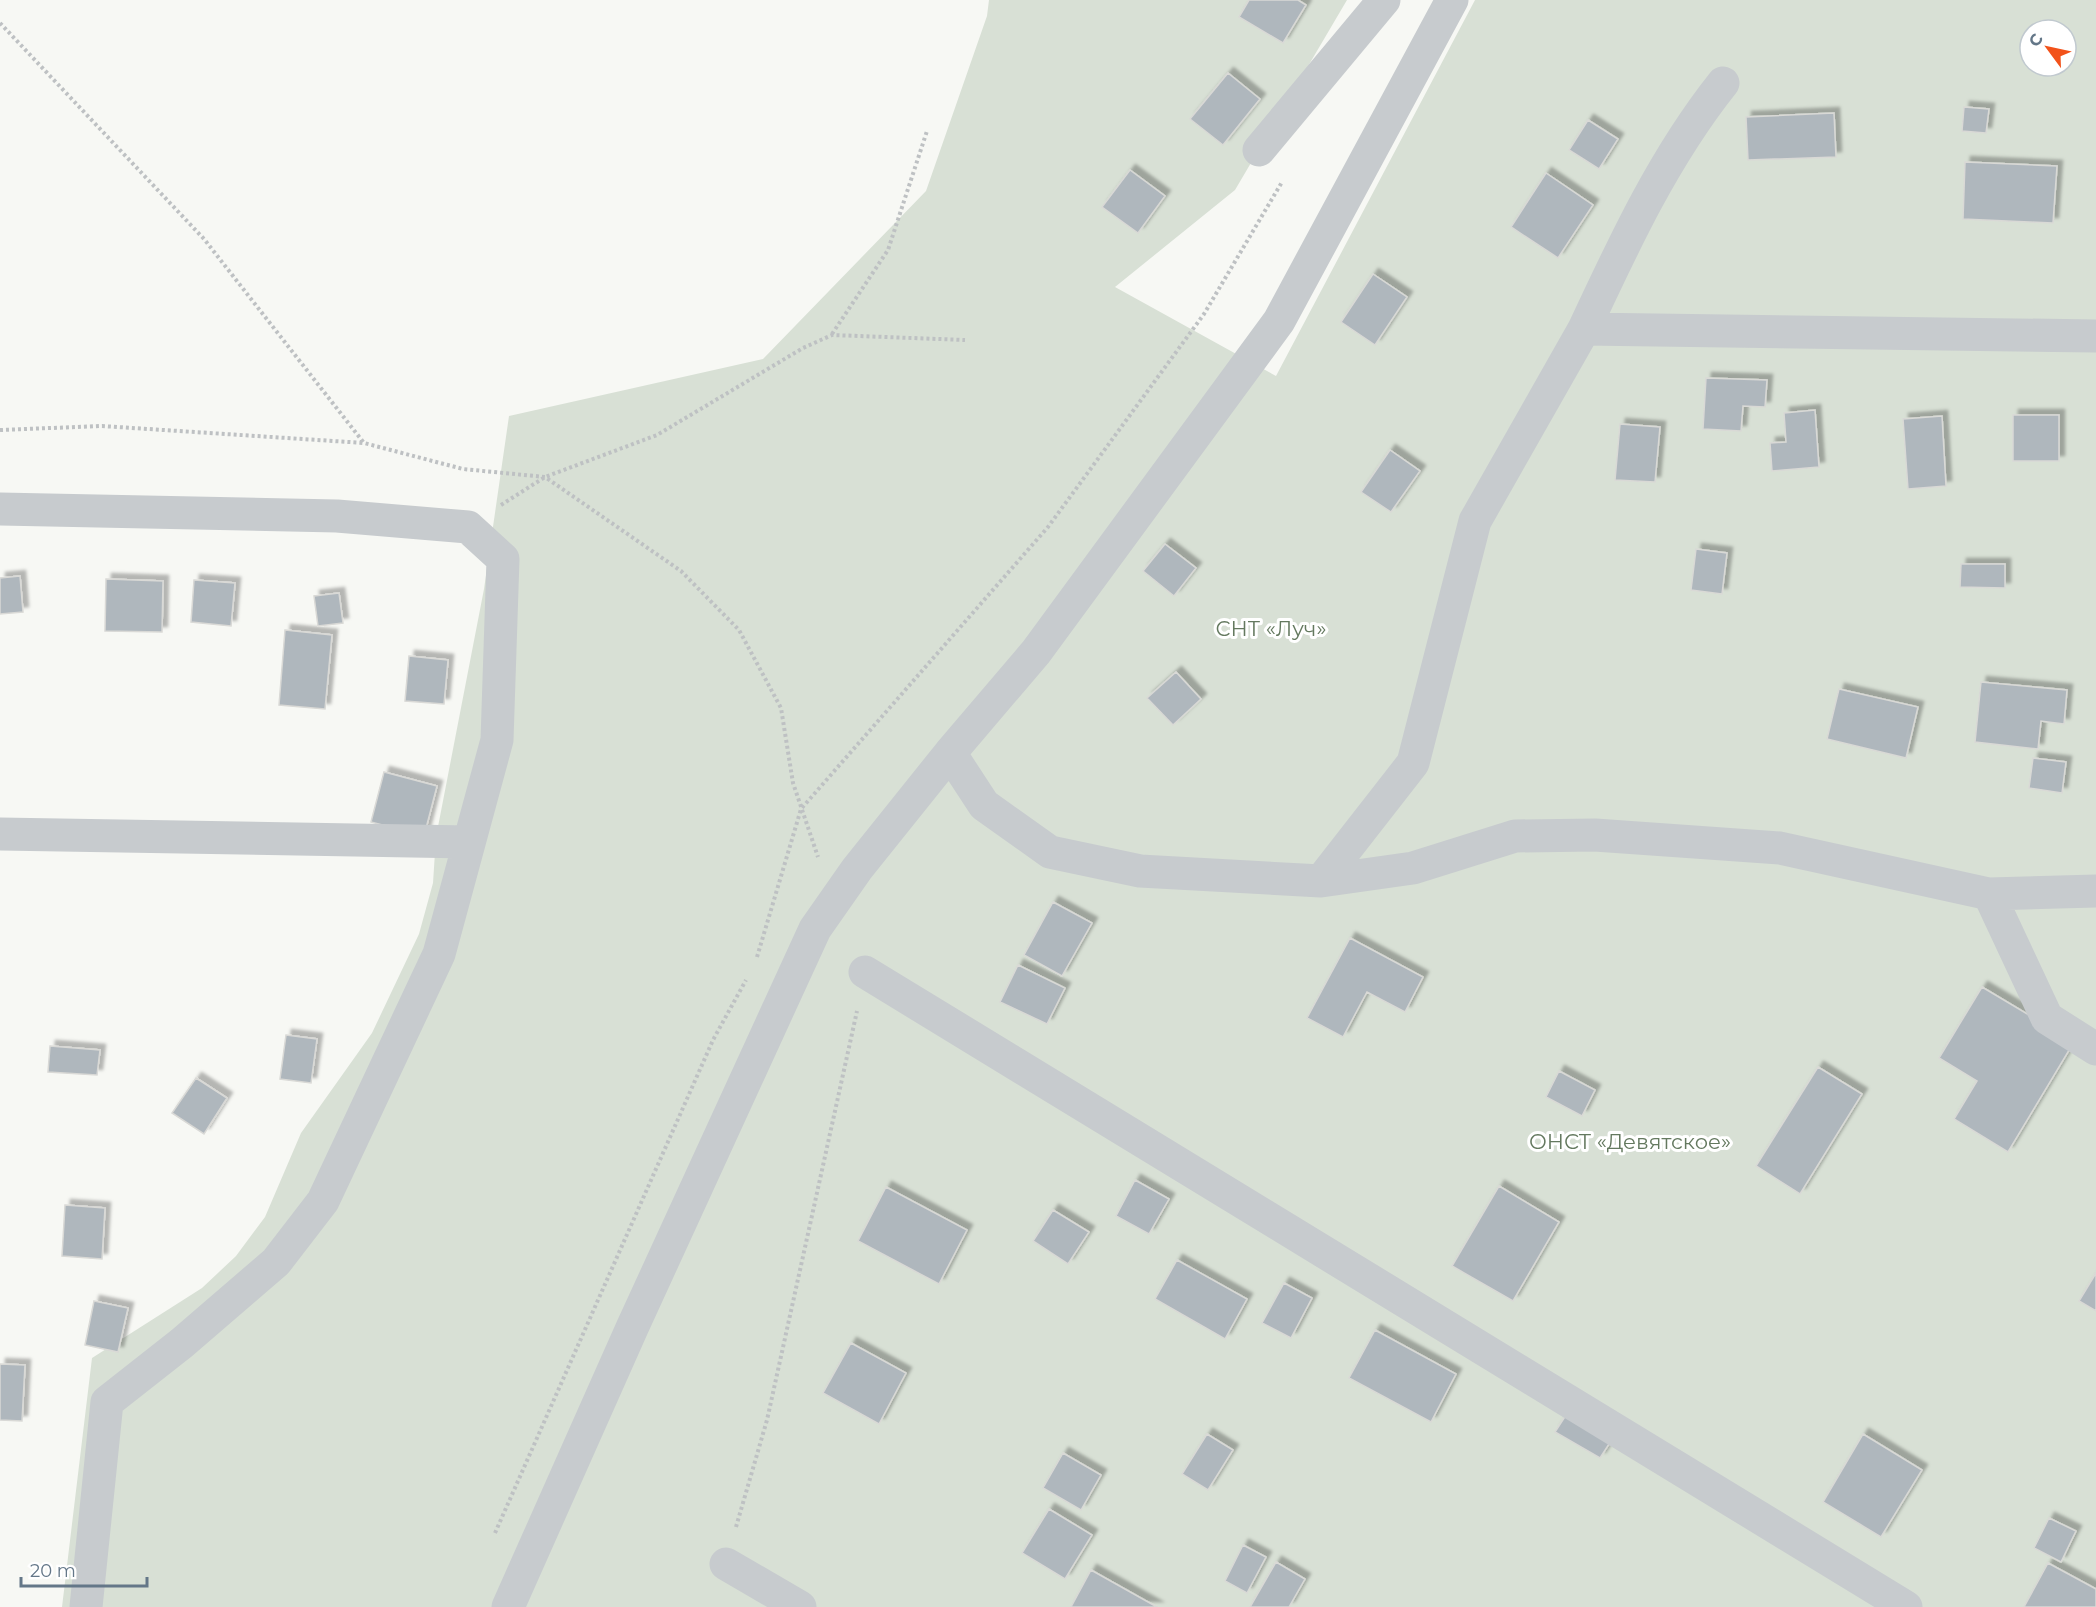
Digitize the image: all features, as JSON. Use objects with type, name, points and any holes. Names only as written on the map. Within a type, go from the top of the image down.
[{"type":"street","points":[[1259,150],[1384,0]]},
{"type":"street","points":[[508,1607],[800,956],[832,901],[950,753],[1036,652],[1279,321],[1452,0]]},
{"type":"street","points":[[1321,880],[1413,763],[1475,521],[1584,329],[1631,227],[1696,118],[1723,83]]},
{"type":"street","points":[[1584,329],[2096,336]]},
{"type":"street","points":[[0,509],[337,516],[468,527],[503,559],[497,740],[439,954],[323,1201],[276,1262],[182,1343],[106,1402],[86,1607]]},
{"type":"street","points":[[950,753],[984,805],[1050,852],[1140,871],[1321,880],[1413,868],[1515,836],[1595,835],[1780,848],[1989,894],[2096,891]]},
{"type":"street","points":[[0,834],[469,842]]},
{"type":"street","points":[[1989,894],[2047,1018],[2096,1049]]},
{"type":"street","points":[[866,972],[1906,1607]]},
{"type":"street","points":[[726,1564],[800,1607]]},
{"type":"path","points":[[0,23],[204,239],[364,443]]},
{"type":"path","points":[[832,335],[888,250],[927,130]]},
{"type":"path","points":[[468,527],[544,477],[657,435],[803,348],[832,335],[965,340]]},
{"type":"path","points":[[0,430],[102,426],[364,443],[463,469],[544,477],[681,571],[739,630],[781,708],[793,783],[832,901]]},
{"type":"path","points":[[726,1564],[767,1420],[866,972]]},
{"type":"green space","points":[[989,0],[1347,0],[1235,190],[1115,287],[1276,376],[1475,0],[2096,0],[2096,1607],[62,1607],[92,1358],[202,1288],[236,1256],[265,1217],[301,1133],[372,1033],[419,934],[433,883],[436,837],[484,589],[509,416],[763,359],[926,191],[987,16]]},
{"type":"building","points":[[1249,0],[1298,0],[1306,5],[1283,43],[1239,17]]},
{"type":"building","points":[[1228,73],[1260,99],[1223,145],[1190,119]]},
{"type":"building","points":[[1964,107],[1989,109],[1986,133],[1962,131]]},
{"type":"building","points":[[1834,113],[1836,157],[1748,160],[1746,117]]},
{"type":"building","points":[[1588,120],[1618,139],[1599,169],[1569,150]]},
{"type":"building","points":[[1965,162],[2057,166],[2053,223],[1963,219]]},
{"type":"building","points":[[1130,170],[1165,196],[1138,233],[1102,207]]},
{"type":"building","points":[[1546,173],[1593,205],[1558,258],[1511,227]]},
{"type":"building","points":[[1373,274],[1407,297],[1375,345],[1341,322]]},
{"type":"building","points":[[1706,378],[1767,380],[1765,407],[1743,406],[1741,431],[1703,429]]},
{"type":"building","points":[[1815,410],[1819,467],[1772,471],[1770,443],[1786,442],[1784,413]]},
{"type":"building","points":[[2013,415],[2059,415],[2059,461],[2013,461]]},
{"type":"building","points":[[1942,416],[1946,486],[1908,489],[1903,419]]},
{"type":"building","points":[[1620,424],[1660,427],[1655,482],[1615,480]]},
{"type":"building","points":[[1390,450],[1420,471],[1391,512],[1361,492]]},
{"type":"building","points":[[1165,544],[1196,568],[1174,596],[1143,571]]},
{"type":"building","points":[[1696,549],[1727,553],[1722,594],[1691,590]]},
{"type":"building","points":[[1961,564],[2005,564],[2005,588],[1960,587]]},
{"type":"building","points":[[20,576],[23,612],[0,614],[0,578]]},
{"type":"building","points":[[106,579],[163,581],[162,632],[105,631]]},
{"type":"building","points":[[194,580],[235,583],[231,626],[191,622]]},
{"type":"building","points":[[339,593],[343,623],[318,626],[314,596]]},
{"type":"building","points":[[285,630],[332,635],[325,709],[279,705]]},
{"type":"building","points":[[409,656],[448,660],[444,704],[405,701]]},
{"type":"building","points":[[1176,672],[1201,699],[1173,725],[1147,698]]},
{"type":"building","points":[[1981,682],[2067,690],[2064,724],[2041,721],[2038,749],[1975,742]]},
{"type":"building","points":[[1839,689],[1918,707],[1906,758],[1827,739]]},
{"type":"building","points":[[2033,758],[2066,762],[2062,793],[2029,788]]},
{"type":"building","points":[[384,772],[437,786],[424,836],[371,822]]},
{"type":"building","points":[[1053,902],[1092,923],[1062,976],[1024,955]]},
{"type":"building","points":[[1350,938],[1423,977],[1405,1012],[1367,992],[1343,1037],[1307,1018]]},
{"type":"building","points":[[1018,965],[1065,988],[1047,1024],[1000,1002]]},
{"type":"building","points":[[1982,987],[2074,1042],[2008,1152],[1954,1119],[1977,1081],[1939,1058]]},
{"type":"building","points":[[286,1035],[317,1039],[311,1083],[280,1079]]},
{"type":"building","points":[[50,1046],[100,1050],[97,1075],[48,1072]]},
{"type":"building","points":[[1818,1067],[1862,1094],[1800,1194],[1756,1166]]},
{"type":"building","points":[[1559,1071],[1595,1090],[1582,1116],[1546,1097]]},
{"type":"building","points":[[196,1078],[227,1098],[204,1134],[172,1113]]},
{"type":"building","points":[[1135,1180],[1169,1199],[1149,1234],[1116,1216]]},
{"type":"building","points":[[1499,1186],[1559,1222],[1513,1301],[1452,1266]]},
{"type":"building","points":[[886,1187],[967,1230],[939,1284],[858,1241]]},
{"type":"building","points":[[65,1205],[105,1208],[102,1259],[62,1256]]},
{"type":"building","points":[[1053,1210],[1089,1232],[1068,1264],[1033,1241]]},
{"type":"building","points":[[1177,1260],[1247,1299],[1225,1339],[1155,1299]]},
{"type":"building","points":[[2096,1273],[2096,1311],[2079,1301]]},
{"type":"building","points":[[1284,1283],[1312,1298],[1291,1338],[1262,1323]]},
{"type":"building","points":[[94,1301],[128,1308],[118,1352],[85,1345]]},
{"type":"building","points":[[1375,1330],[1456,1374],[1431,1422],[1349,1378]]},
{"type":"building","points":[[851,1343],[906,1373],[879,1424],[823,1393]]},
{"type":"building","points":[[0,1364],[25,1365],[22,1421],[0,1420]]},
{"type":"building","points":[[1566,1415],[1611,1441],[1600,1458],[1555,1432]]},
{"type":"building","points":[[1207,1434],[1233,1450],[1208,1490],[1182,1474]]},
{"type":"building","points":[[1863,1434],[1922,1470],[1881,1537],[1823,1502]]},
{"type":"building","points":[[1063,1453],[1101,1475],[1081,1510],[1043,1488]]},
{"type":"building","points":[[1049,1509],[1092,1535],[1065,1579],[1022,1553]]},
{"type":"building","points":[[2049,1518],[2076,1531],[2061,1562],[2034,1548]]},
{"type":"building","points":[[1243,1545],[1266,1557],[1247,1593],[1225,1581]]},
{"type":"building","points":[[1276,1562],[1305,1579],[1289,1607],[1250,1607]]},
{"type":"building","points":[[2048,1563],[2096,1589],[2096,1607],[2024,1607]]},
{"type":"building","points":[[1091,1570],[1157,1607],[1071,1607]]},
{"type":"park label","name":"СНТ «Луч»","points":[[1271,628]]},
{"type":"park label","name":"ОНСТ «Девятское»","points":[[1630,1141]]}]
